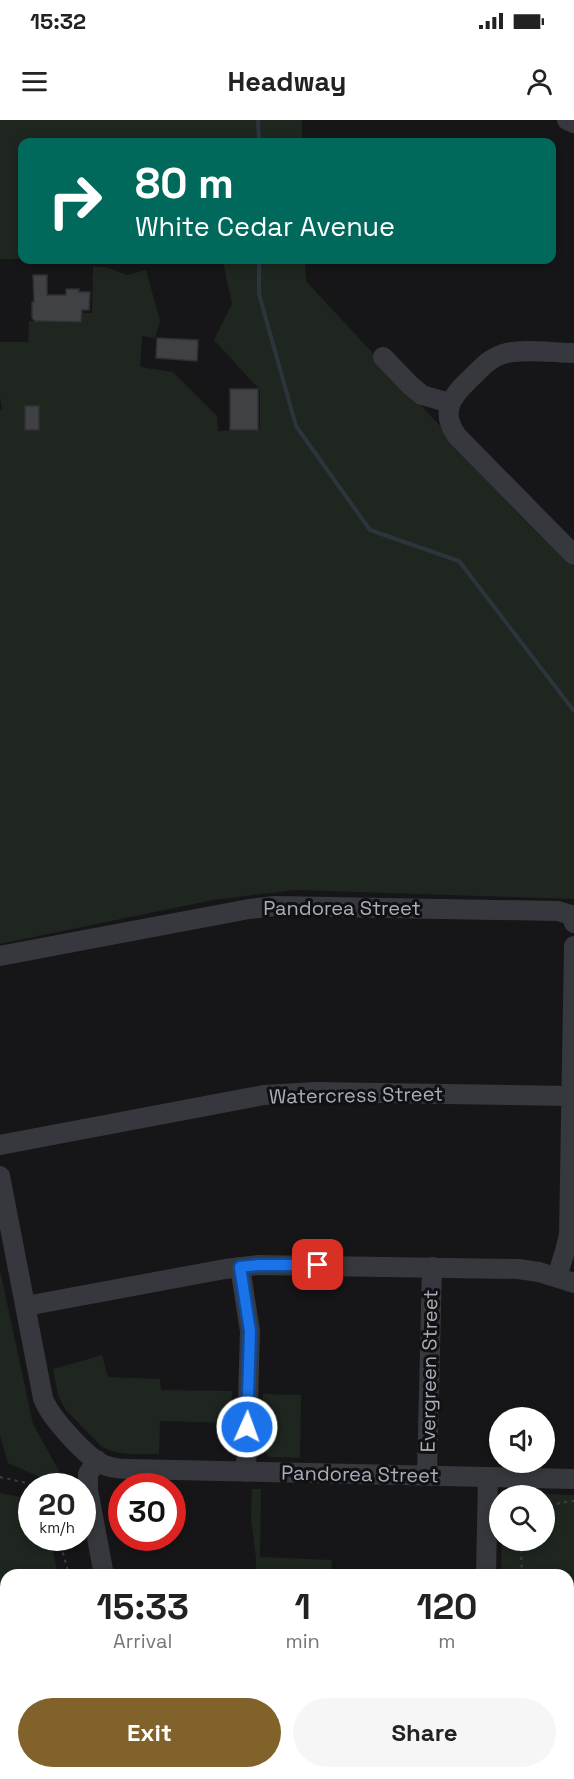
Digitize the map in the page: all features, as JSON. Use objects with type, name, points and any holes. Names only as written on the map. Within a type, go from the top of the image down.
[{"type":"street","points":[[567,120],[574,123]]},
{"type":"street","points":[[574,353],[505,353],[490,359],[454,394],[450,403],[449,416],[451,427],[457,436],[574,555]]},
{"type":"street","points":[[383,357],[410,386],[422,395],[450,403]]},
{"type":"street","name":"Pandorea Street","points":[[0,956],[275,906],[558,911],[571,915],[574,924]]},
{"type":"street","points":[[26,1306],[240,1267],[273,1264],[522,1269],[566,1280],[566,1249],[569,1235],[574,946]]},
{"type":"street","name":"Watercress Street","points":[[0,1145],[264,1095],[285,1093],[572,1096]]},
{"type":"street","name":"Pandorea Street","points":[[0,1176],[45,1405],[54,1419],[97,1460],[106,1465],[121,1469],[574,1479]]},
{"type":"street","points":[[240,1267],[250,1331],[246,1472]]},
{"type":"street","name":"Evergreen Street","points":[[427,1475],[432,1267]]},
{"type":"street","points":[[97,1460],[88,1474],[88,1490],[103,1569]]},
{"type":"street","points":[[486,1569],[488,1477]]},
{"type":"path","points":[[0,1477],[18,1481]]},
{"type":"path","points":[[555,1505],[574,1501]]},
{"type":"path","points":[[63,1551],[67,1569]]},
{"type":"path","points":[[522,1551],[522,1569]]},
{"type":"shaded area","points":[[0,120],[302,120],[302,138],[18,138],[18,259],[0,259]]},
{"type":"shaded area","points":[[223,264],[305,264],[306,281],[533,526],[574,567],[574,899],[296,890],[213,900],[0,944],[0,409],[2,410],[0,342],[28,342],[29,321],[81,322],[82,313],[92,313],[93,267],[106,267],[127,275],[146,270],[160,321],[155,338],[142,336],[140,367],[173,372],[217,416],[218,431],[260,430],[260,390],[214,340],[232,304]]},
{"type":"shaded area","points":[[0,1270],[33,1424],[60,1473],[30,1473],[8,1463],[0,1436]]},
{"type":"shaded area","points":[[102,1355],[108,1377],[160,1379],[161,1390],[232,1391],[231,1423],[160,1421],[159,1454],[129,1454],[108,1450],[101,1446],[65,1409],[58,1395],[53,1369]]},
{"type":"shaded area","points":[[263,1394],[301,1395],[300,1458],[270,1457],[261,1448]]},
{"type":"shaded area","points":[[252,1489],[261,1489],[260,1557],[332,1560],[331,1569],[256,1569],[251,1519]]},
{"type":"shaded area","points":[[0,1493],[18,1496],[18,1551],[53,1551],[57,1569],[0,1569]]},
{"type":"shaded area","points":[[555,1494],[574,1495],[574,1569],[501,1569],[502,1551],[555,1551]]},
{"type":"building","points":[[33,275],[47,275],[47,295],[66,295],[66,289],[90,292],[89,310],[82,310],[81,322],[36,322],[32,318]]},
{"type":"building","points":[[157,338],[198,340],[197,361],[156,358]]},
{"type":"building","points":[[230,389],[258,389],[258,430],[230,430]]},
{"type":"building","points":[[25,406],[39,406],[39,430],[25,430]]},
{"type":"waterway","points":[[258,120],[259,138]]},
{"type":"waterway","points":[[259,264],[259,294],[296,426],[370,530],[459,561],[574,711]]},
{"type":"route","points":[[247,1427],[250,1331],[240,1267],[318,1265]]}]
